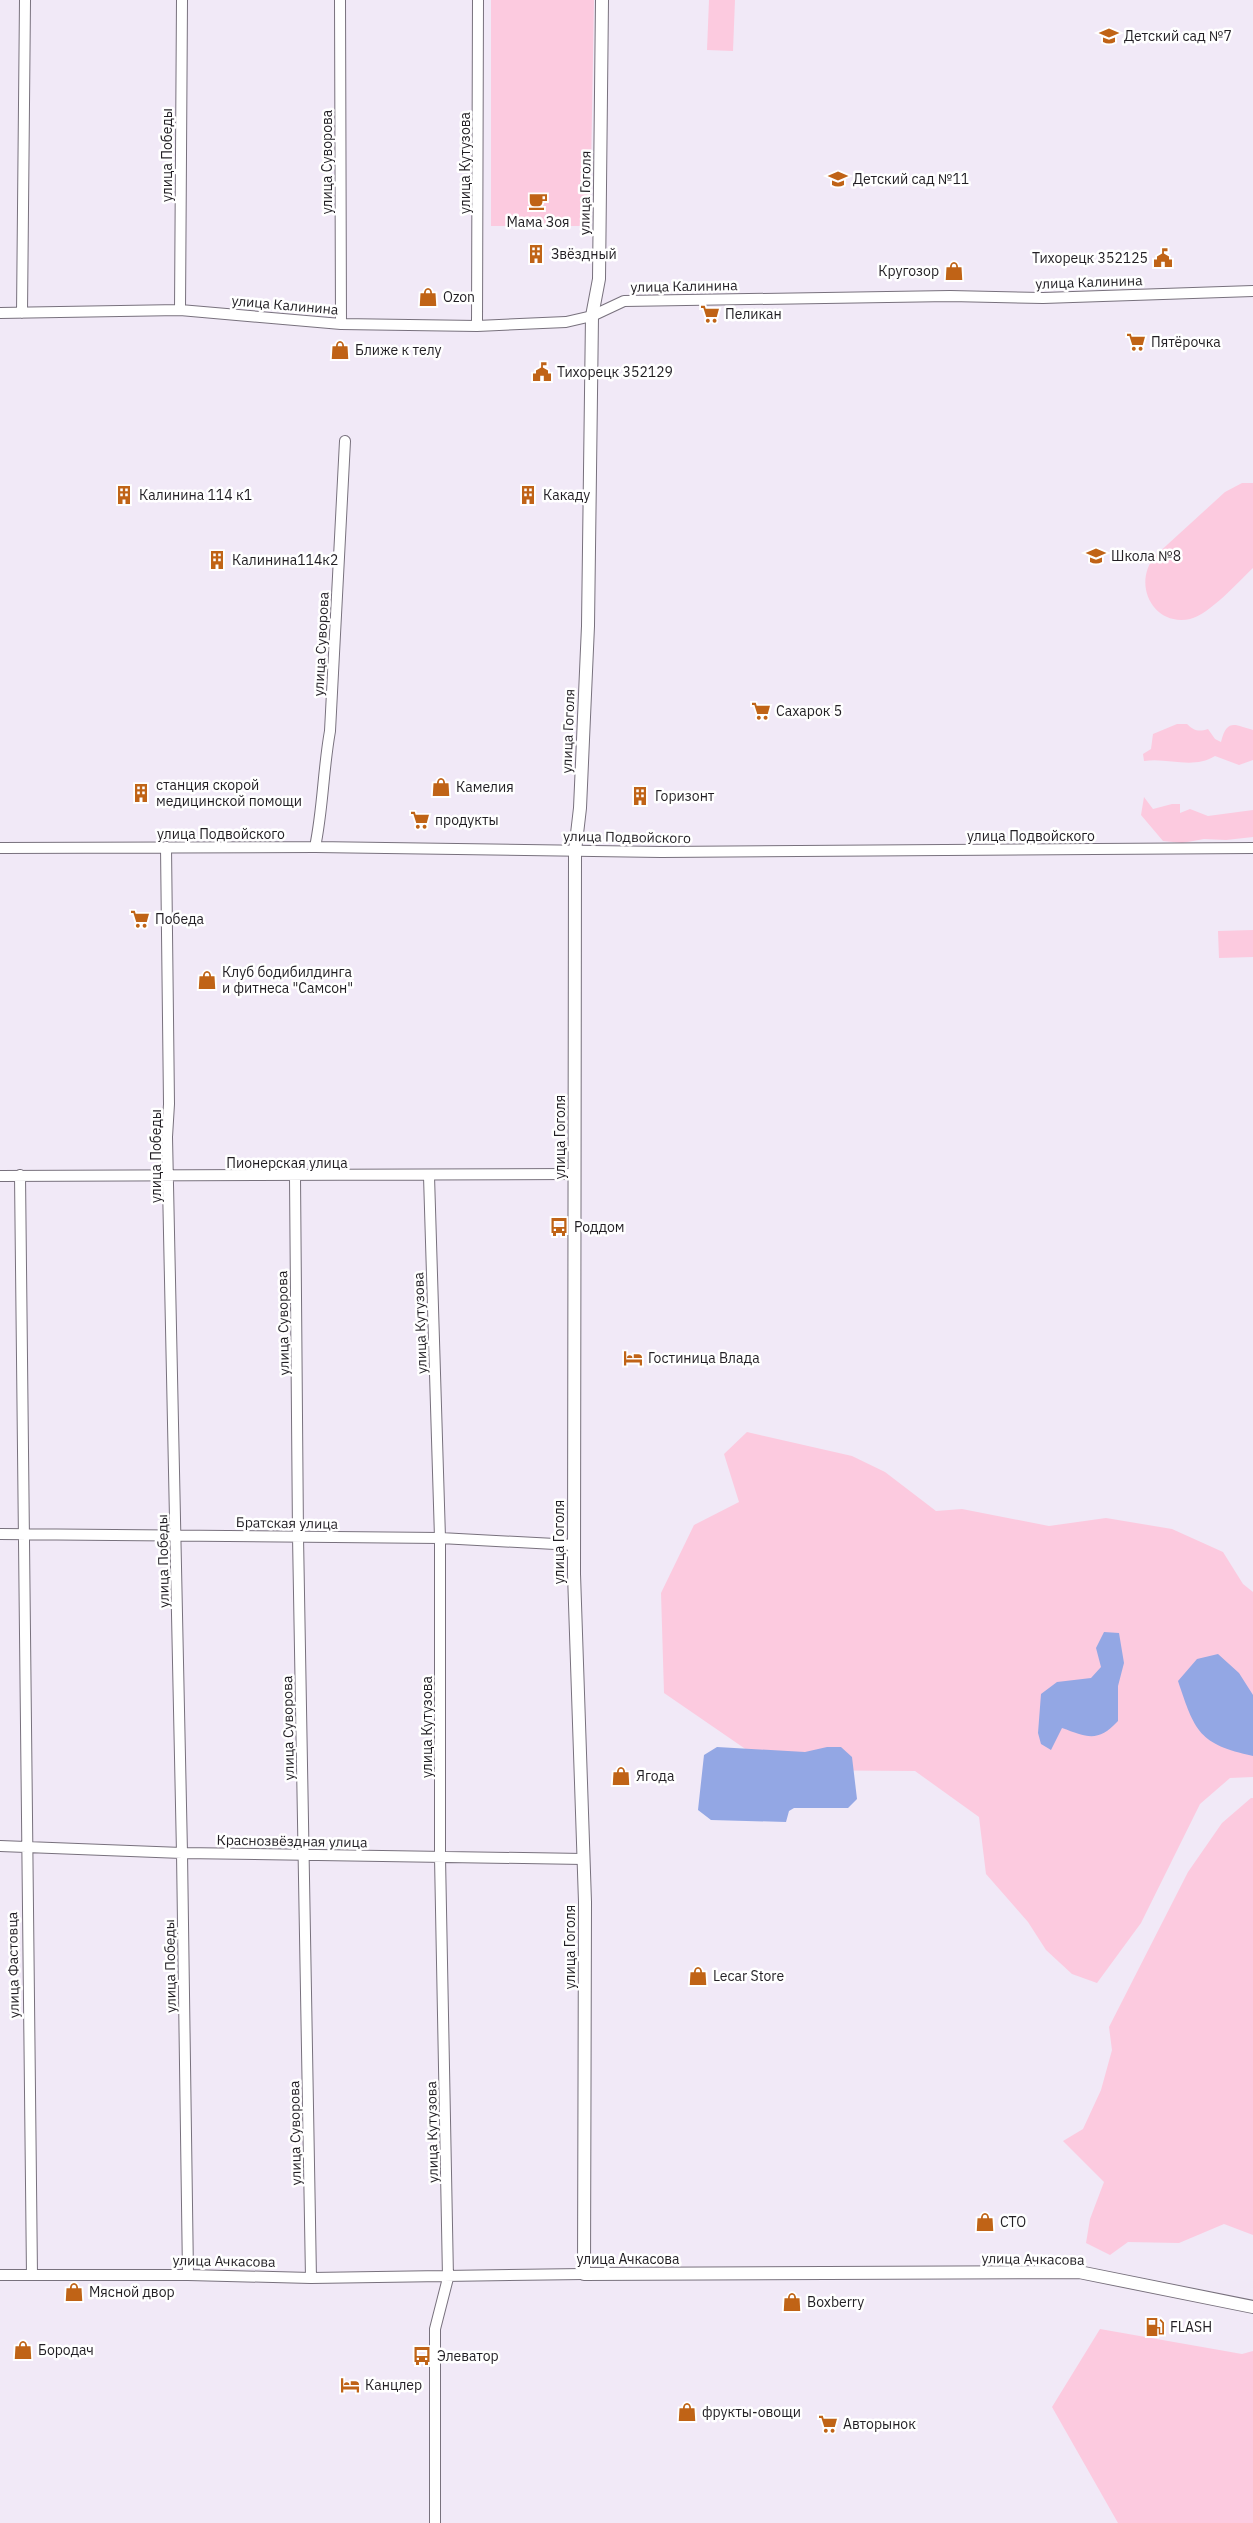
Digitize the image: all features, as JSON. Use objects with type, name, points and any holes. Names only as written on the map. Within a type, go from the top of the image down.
[{"type":"main road","name":"улица Гоголя","points":[[584,2274],[584,1859],[574,1545],[575,851],[580,808],[588,626],[592,316],[599,279],[602,0]]},
{"type":"main road","name":"улица Ачкасова","points":[[584,2274],[1079,2272],[1253,2307]]},
{"type":"street","points":[[22,312],[25,0]]},
{"type":"street","name":"улица Победы","points":[[180,310],[182,0]]},
{"type":"street","name":"улица Суворова","points":[[340,0],[341,324]]},
{"type":"street","name":"улица Кутузова","points":[[477,326],[478,0]]},
{"type":"street","name":"улица Калинина","points":[[0,313],[180,310],[341,324],[477,326],[566,322],[592,316],[624,301],[950,296],[1043,298],[1253,291]]},
{"type":"street","name":"улица Суворова","points":[[315,847],[319,830],[324,765],[330,731],[345,440]]},
{"type":"street","name":"улица Победы","points":[[166,847],[169,1177],[188,2275]]},
{"type":"street","name":"улица Подвойского","points":[[0,848],[315,847],[575,851],[1253,848]]},
{"type":"street","name":"Пионерская улица","points":[[0,1176],[295,1177],[574,1174]]},
{"type":"street","name":"улица Фастовца","points":[[20,1175],[32,2275]]},
{"type":"street","name":"улица Кутузова","points":[[429,1176],[440,1538],[440,1857],[448,2278],[435,2329],[435,2523]]},
{"type":"street","name":"улица Суворова","points":[[295,1177],[298,1536],[311,2278]]},
{"type":"street","name":"Братская улица","points":[[0,1534],[440,1538],[574,1545]]},
{"type":"street","name":"Краснозвёздная улица","points":[[0,1846],[182,1853],[584,1859]]},
{"type":"street","name":"улица Ачкасова","points":[[0,2275],[448,2278],[584,2274]]},
{"type":"shaded area","points":[[491,0],[594,0],[590,226],[491,226]]},
{"type":"shaded area","points":[[709,0],[735,0],[733,51],[707,50]]},
{"type":"shaded area","points":[[1242,483],[1253,483],[1253,568],[1215,604],[1198,616],[1177,620],[1156,610],[1146,590],[1146,578],[1149,566],[1156,555],[1225,492]]},
{"type":"shaded area","points":[[1177,724],[1187,724],[1197,730],[1208,729],[1215,739],[1221,742],[1223,734],[1229,726],[1237,725],[1253,730],[1253,760],[1239,765],[1215,756],[1206,760],[1189,763],[1144,761],[1143,754],[1151,749],[1153,734]]},
{"type":"shaded area","points":[[1144,797],[1153,809],[1180,804],[1180,813],[1190,809],[1208,816],[1253,810],[1253,837],[1226,840],[1204,839],[1182,843],[1163,841],[1141,815]]},
{"type":"shaded area","points":[[1253,930],[1253,957],[1219,958],[1218,931]]},
{"type":"shaded area","points":[[747,1432],[852,1456],[885,1472],[936,1511],[962,1509],[1049,1526],[1106,1518],[1172,1529],[1223,1552],[1243,1584],[1253,1592],[1253,1777],[1230,1778],[1200,1804],[1141,1923],[1097,1983],[1072,1974],[1046,1950],[1028,1922],[986,1874],[979,1817],[915,1771],[776,1770],[664,1693],[661,1593],[694,1525],[739,1502],[724,1454]]},
{"type":"shaded area","points":[[1253,1798],[1253,2235],[1224,2224],[1179,2243],[1128,2242],[1110,2255],[1086,2243],[1090,2219],[1104,2182],[1063,2141],[1083,2129],[1101,2090],[1112,2050],[1109,2027],[1188,1872],[1222,1823]]},
{"type":"shaded area","points":[[1100,2329],[1242,2354],[1253,2351],[1253,2523],[1118,2523],[1052,2407]]},
{"type":"water","points":[[1104,1632],[1119,1633],[1124,1663],[1118,1686],[1118,1721],[1104,1733],[1092,1736],[1085,1736],[1062,1728],[1051,1750],[1041,1744],[1038,1733],[1041,1694],[1057,1682],[1091,1678],[1101,1667],[1096,1648]]},
{"type":"water","points":[[1218,1654],[1239,1673],[1253,1695],[1253,1756],[1221,1746],[1202,1733],[1189,1713],[1178,1681],[1197,1659]]},
{"type":"water","points":[[717,1747],[805,1752],[827,1747],[841,1747],[852,1757],[857,1799],[848,1808],[794,1808],[789,1811],[786,1822],[711,1820],[698,1810],[704,1755]]},
{"type":"place","name":"Детский сад №7","points":[[1109,36]]},
{"type":"place","name":"Детский сад №11","points":[[838,179]]},
{"type":"place","name":"Мама Зоя","points":[[538,201]]},
{"type":"place","name":"Звёздный","points":[[536,254]]},
{"type":"place","name":"Тихорецк 352125","points":[[1163,258]]},
{"type":"place","name":"Кругозор","points":[[954,271]]},
{"type":"place","name":"Ozon","points":[[428,297]]},
{"type":"place","name":"Пеликан","points":[[710,314]]},
{"type":"place","name":"Пятёрочка","points":[[1136,342]]},
{"type":"place","name":"Ближе к телу","points":[[340,350]]},
{"type":"place","name":"Тихорецк 352129","points":[[542,372]]},
{"type":"place","name":"Калинина 114 к1","points":[[124,495]]},
{"type":"place","name":"Какаду","points":[[528,495]]},
{"type":"place","name":"Школа №8","points":[[1096,556]]},
{"type":"place","name":"Калинина114к2","points":[[217,560]]},
{"type":"place","name":"Сахарок 5","points":[[761,711]]},
{"type":"place","name":"Камелия","points":[[441,787]]},
{"type":"place","name":"станция скорой медицинской помощи","points":[[141,793]]},
{"type":"place","name":"Горизонт","points":[[640,796]]},
{"type":"place","name":"продукты","points":[[420,820]]},
{"type":"place","name":"Победа","points":[[140,919]]},
{"type":"place","name":"Клуб бодибилдинга и фитнеса \"Самсон\"","points":[[207,980]]},
{"type":"place","name":"Роддом","points":[[559,1227]]},
{"type":"place","name":"Гостиница Влада","points":[[633,1358]]},
{"type":"place","name":"Ягода","points":[[621,1776]]},
{"type":"place","name":"Lecar Store","points":[[698,1976]]},
{"type":"place","name":"СТО","points":[[985,2222]]},
{"type":"place","name":"Мясной двор","points":[[74,2292]]},
{"type":"place","name":"Boxberry","points":[[792,2302]]},
{"type":"place","name":"FLASH","points":[[1155,2327]]},
{"type":"place","name":"Бородач","points":[[23,2350]]},
{"type":"place","name":"Элеватор","points":[[422,2356]]},
{"type":"place","name":"Канцлер","points":[[350,2385]]},
{"type":"place","name":"фрукты-овощи","points":[[687,2412]]},
{"type":"place","name":"Авторынок","points":[[828,2424]]}]
